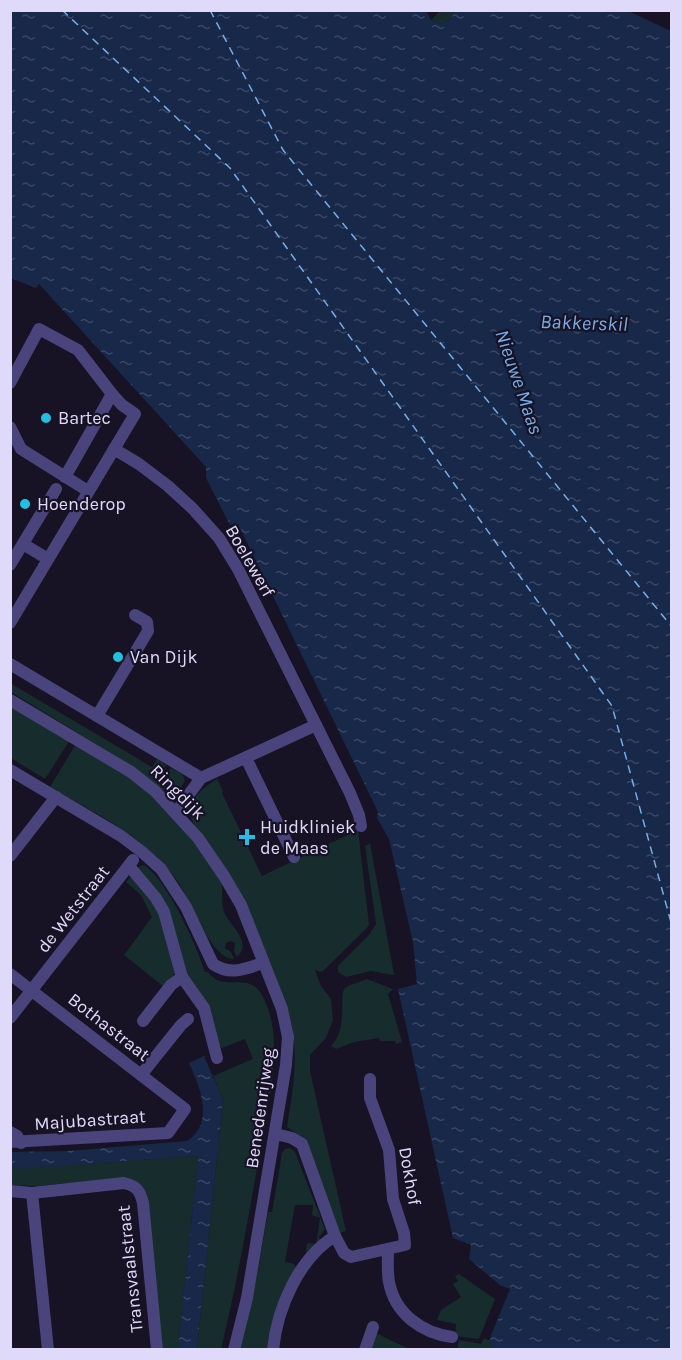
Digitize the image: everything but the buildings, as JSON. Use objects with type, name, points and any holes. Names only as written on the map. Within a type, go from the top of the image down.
[{"type":"street","points":[[10,382],[39,328],[78,350],[112,394],[135,414],[10,622]]},
{"type":"street","points":[[65,477],[112,394]]},
{"type":"street","points":[[10,427],[21,449],[88,492]]},
{"type":"street","name":"Boelewerf","points":[[114,449],[168,486],[219,538],[238,569],[350,793],[359,814],[361,826]]},
{"type":"street","points":[[10,565],[56,489]]},
{"type":"street","points":[[23,544],[48,560]]},
{"type":"street","points":[[97,716],[148,631],[147,622],[135,615]]},
{"type":"street","points":[[10,664],[201,778]]},
{"type":"street","name":"Ringdijk","points":[[10,700],[131,772],[176,812],[198,838],[224,876],[240,905],[263,963]]},
{"type":"street","points":[[176,812],[201,778],[316,725]]},
{"type":"street","points":[[246,758],[294,857]]},
{"type":"street","points":[[10,770],[121,836],[141,850],[161,869],[186,907],[213,964],[220,969],[235,972],[263,963]]},
{"type":"street","points":[[10,856],[56,797]]},
{"type":"street","name":"de Wetstraat","points":[[10,1018],[141,850]]},
{"type":"street","points":[[129,866],[156,898],[164,912],[182,977],[204,1008],[217,1058]]},
{"type":"street","name":"Benedenrijweg","points":[[234,1350],[247,1298],[286,1065],[288,1037],[282,1009],[263,963]]},
{"type":"street","name":"Bothastraat","points":[[10,974],[185,1109]]},
{"type":"street","points":[[143,1021],[171,985],[182,977]]},
{"type":"street","points":[[141,1075],[181,1024],[188,1019]]},
{"type":"street","name":"Dokhof","points":[[370,1079],[370,1098],[389,1150],[393,1199],[404,1233],[405,1245],[388,1249]]},
{"type":"street","name":"Majubastraat","points":[[10,1132],[17,1136],[16,1143],[168,1133],[185,1109]]},
{"type":"street","points":[[276,1134],[292,1138],[302,1144],[335,1236],[344,1253],[351,1257],[388,1249],[389,1283],[398,1305],[409,1319],[428,1331],[452,1337]]},
{"type":"street","name":"Transvaalstraat","points":[[32,1193],[124,1183],[135,1186],[140,1193],[142,1203],[157,1350]]},
{"type":"street","points":[[10,1191],[32,1193],[48,1350]]},
{"type":"street","points":[[273,1350],[285,1302],[295,1280],[323,1243],[335,1236]]},
{"type":"street","points":[[365,1350],[373,1327]]},
{"type":"green space","points":[[440,11],[455,11],[450,20],[441,24],[431,20]]},
{"type":"green space","points":[[10,683],[152,767],[157,759],[166,765],[162,772],[167,774],[171,768],[182,774],[185,780],[182,786],[175,792],[165,792],[119,758],[11,692]]},
{"type":"green space","points":[[10,705],[70,740],[45,779],[11,758]]},
{"type":"green space","points":[[76,744],[141,787],[189,837],[221,882],[224,910],[242,940],[243,946],[237,957],[234,951],[235,943],[230,941],[226,943],[225,948],[231,952],[234,959],[216,949],[176,879],[149,850],[101,816],[50,787]]},
{"type":"green space","points":[[217,779],[262,876],[358,830],[369,924],[322,972],[315,970],[321,986],[331,999],[333,1020],[326,1038],[310,1055],[310,1071],[346,1231],[340,1233],[304,1138],[287,1127],[294,1081],[295,1051],[287,1006],[208,842],[196,827],[191,815],[192,802],[200,792]]},
{"type":"green space","points":[[370,843],[394,974],[402,972],[392,975],[371,971],[346,977],[338,972],[338,966],[369,935],[376,924],[365,846]]},
{"type":"green space","points":[[143,865],[152,871],[180,913],[205,972],[221,981],[250,984],[256,988],[265,1000],[272,1025],[274,1058],[270,1098],[242,1251],[221,1349],[197,1349],[223,1100],[213,1076],[253,1059],[245,1039],[222,1048],[219,1045],[137,868]]},
{"type":"green space","points":[[133,874],[159,910],[175,973],[164,987],[124,955],[152,917],[141,895],[126,882]]},
{"type":"green space","points":[[367,979],[393,989],[388,994],[402,1042],[396,1044],[395,1041],[380,1041],[379,1038],[354,1042],[336,1049],[331,1046],[340,1030],[343,991]]},
{"type":"green space","points":[[290,1148],[295,1152],[325,1229],[319,1237],[321,1240],[308,1254],[306,1252],[307,1243],[316,1244],[320,1218],[312,1215],[313,1205],[295,1205],[285,1262],[294,1264],[297,1269],[269,1349],[240,1350],[256,1282],[268,1212],[272,1212],[282,1153],[285,1149]]},
{"type":"green space","points":[[196,1156],[198,1158],[178,1349],[162,1349],[146,1195],[125,1178],[36,1186],[11,1185],[10,1169]]},
{"type":"green space","points":[[459,1274],[495,1299],[479,1339],[455,1336],[456,1324],[437,1320],[441,1310],[461,1297],[453,1284],[458,1281],[455,1276]]},
{"type":"green space","points":[[376,1334],[380,1335],[409,1349],[367,1350]]},
{"type":"green space","points":[[484,1338],[489,1340],[493,1349],[457,1350],[459,1340],[481,1344]]},
{"type":"water","points":[[426,10],[431,20],[441,24],[450,20],[455,11],[626,10],[671,31],[671,1349],[493,1349],[489,1340],[509,1289],[501,1286],[469,1259],[471,1245],[453,1238],[398,989],[417,984],[413,942],[389,839],[377,818],[378,812],[238,524],[230,525],[206,478],[206,467],[39,284],[36,288],[11,278],[10,11]]},
{"type":"water","points":[[204,1056],[223,1100],[197,1349],[178,1349],[198,1157],[11,1169],[11,1152],[68,1151],[187,1141],[201,1125],[203,1115],[201,1093],[189,1063]]},
{"type":"pier","points":[[501,1286],[510,1289],[489,1340],[486,1339],[506,1291],[500,1288]]},
{"type":"ferry route","points":[[62,10],[230,168],[612,706],[672,926]]},
{"type":"ferry route","points":[[210,10],[283,150],[672,627]]},
{"type":"place","name":"Bartec","points":[[46,418]]},
{"type":"place","name":"Hoenderop","points":[[25,504]]},
{"type":"place","name":"Van Dijk","points":[[118,657]]},
{"type":"place","name":"Huidkliniek de Maas","points":[[247,837]]},
{"type":"water label","name":"Bakkerskil","points":[[584,323]]},
{"type":"water label","name":"Nieuwe Maas","points":[[519,382]]}]
